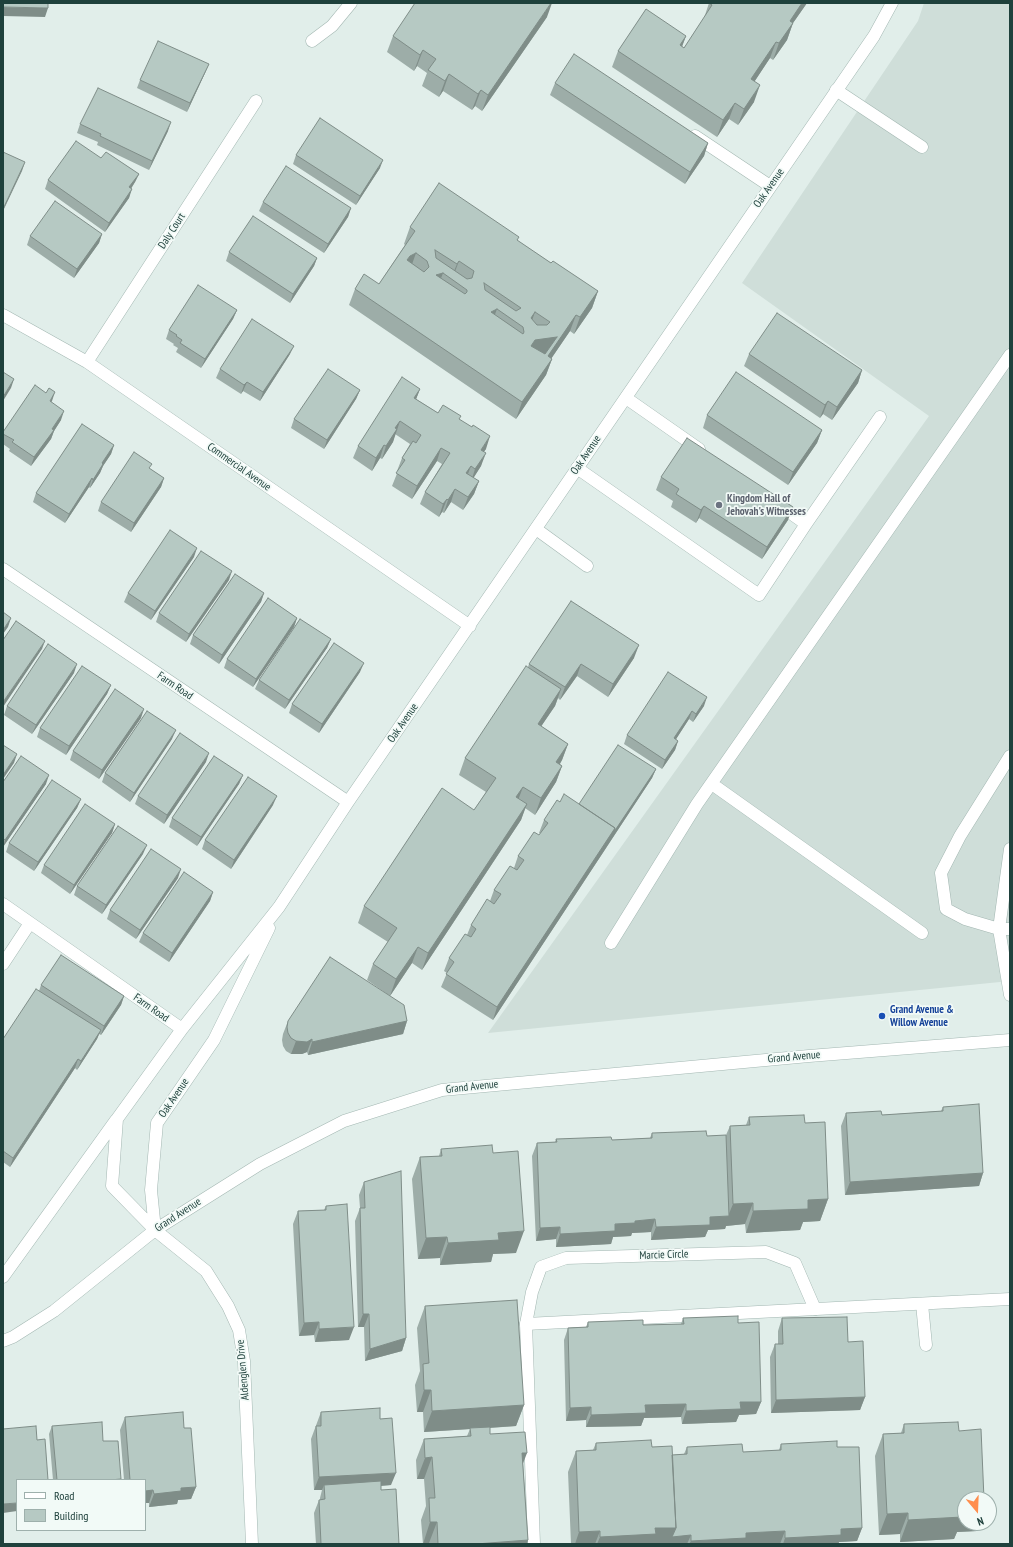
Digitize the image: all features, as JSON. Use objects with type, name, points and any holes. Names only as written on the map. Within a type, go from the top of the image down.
[{"type":"street","points":[[312,41],[332,26],[351,3]]},
{"type":"street","name":"Oak Avenue","points":[[3,1277],[182,1029],[279,907],[348,802],[874,36],[892,3]]},
{"type":"street","points":[[836,90],[922,147]]},
{"type":"street","name":"Daly Court","points":[[87,362],[256,101]]},
{"type":"street","points":[[683,128],[770,186]]},
{"type":"street","name":"Commercial Avenue","points":[[3,315],[87,362],[470,626]]},
{"type":"street","points":[[611,943],[697,804],[1010,355]]},
{"type":"street","points":[[626,398],[706,454]]},
{"type":"street","points":[[577,468],[759,595],[880,417]]},
{"type":"street","points":[[768,498],[806,524]]},
{"type":"street","points":[[536,530],[587,566]]},
{"type":"street","name":"Farm Road","points":[[3,569],[348,802]]},
{"type":"street","points":[[1004,929],[965,919],[946,909],[941,873],[960,836],[1010,756]]},
{"type":"street","points":[[712,784],[922,933]]},
{"type":"street","points":[[1010,849],[1004,929],[1010,995]]},
{"type":"street","name":"Farm Road","points":[[3,904],[182,1029]]},
{"type":"street","name":"Oak Avenue","points":[[155,1230],[151,1190],[157,1123],[214,1040],[279,907]]},
{"type":"street","points":[[3,964],[30,923]]},
{"type":"street","name":"Grand Avenue","points":[[3,1341],[13,1337],[54,1311],[155,1230],[260,1164],[344,1121],[442,1090],[809,1056],[1010,1040]]},
{"type":"street","points":[[117,1119],[112,1186],[155,1230]]},
{"type":"street","name":"Aldenglen Drive","points":[[155,1230],[206,1271],[228,1306],[239,1330],[244,1361],[252,1544]]},
{"type":"street","name":"Marcie Circle","points":[[534,1544],[526,1324],[532,1292],[541,1267],[566,1258],[766,1252],[795,1263],[815,1309]]},
{"type":"street","points":[[526,1324],[1010,1299]]},
{"type":"street","points":[[922,1304],[926,1345]]},
{"type":"shaded area","points":[[924,3],[1010,3],[1010,981],[488,1033],[929,416],[742,283],[918,21]]},
{"type":"building","points":[[3,3],[48,3],[48,8],[3,7]]},
{"type":"building","points":[[415,3],[551,3],[488,95],[481,90],[478,94],[449,74],[445,81],[428,70],[436,59],[423,50],[420,55],[393,36]]},
{"type":"building","points":[[709,3],[802,3],[790,21],[793,23],[779,43],[776,42],[751,79],[760,85],[744,109],[735,103],[723,120],[618,51],[646,9],[686,36],[680,45],[684,48],[712,5]]},
{"type":"building","points":[[158,41],[209,64],[190,103],[140,80]]},
{"type":"building","points":[[574,54],[708,143],[690,172],[555,83]]},
{"type":"building","points":[[98,88],[171,122],[152,161],[100,136],[101,134],[80,124]]},
{"type":"building","points":[[320,118],[383,160],[360,196],[296,155]]},
{"type":"building","points":[[76,141],[101,158],[106,152],[139,174],[129,187],[132,189],[109,223],[48,180]]},
{"type":"building","points":[[3,152],[25,162],[3,209]]},
{"type":"building","points":[[286,166],[351,208],[328,244],[263,202]]},
{"type":"building","points":[[439,183],[519,237],[517,240],[551,263],[553,261],[598,291],[580,317],[576,315],[548,356],[552,359],[522,402],[355,289],[364,274],[379,284],[415,231],[410,227]],"holes":[[[435,250],[457,264],[459,261],[474,271],[472,278],[467,279],[436,258]],[[416,253],[427,261],[429,267],[424,272],[407,260],[410,256]],[[443,273],[467,290],[465,294],[436,275]],[[484,283],[521,308],[516,311],[485,290]],[[497,309],[523,327],[523,334],[491,312]],[[535,312],[550,322],[547,325],[537,325],[531,318]],[[557,337],[545,354],[531,346],[535,340]]]},
{"type":"building","points":[[55,201],[102,234],[77,269],[30,236]]},
{"type":"building","points":[[253,216],[317,258],[293,294],[229,252]]},
{"type":"building","points":[[198,285],[237,310],[205,359],[180,343],[182,340],[169,330]]},
{"type":"building","points":[[777,313],[862,370],[837,407],[828,401],[825,405],[749,354]]},
{"type":"building","points":[[252,319],[294,346],[263,392],[247,382],[244,385],[220,369]]},
{"type":"building","points":[[328,369],[360,390],[327,440],[294,419]]},
{"type":"building","points":[[3,372],[14,379],[3,397]]},
{"type":"building","points":[[736,372],[822,430],[793,472],[707,415]]},
{"type":"building","points":[[402,377],[420,389],[414,398],[438,413],[443,405],[461,416],[459,419],[472,427],[473,425],[490,436],[481,450],[486,453],[475,469],[471,466],[466,473],[479,481],[468,497],[455,489],[448,500],[447,499],[443,504],[425,492],[450,453],[441,448],[417,486],[396,473],[405,460],[402,458],[413,441],[416,443],[421,435],[400,421],[395,428],[397,429],[386,446],[384,445],[376,458],[358,446]]},
{"type":"building","points":[[35,385],[46,393],[49,388],[55,392],[50,401],[64,411],[52,429],[54,430],[34,457],[12,442],[14,440],[3,434],[3,432]]},
{"type":"building","points":[[82,424],[114,445],[93,480],[92,478],[69,514],[36,493]]},
{"type":"building","name":"Kingdom Hall of Jehovah's Witnesses","points":[[687,438],[793,507],[767,547],[704,506],[701,510],[676,494],[679,489],[661,477]]},
{"type":"building","points":[[134,452],[152,464],[149,468],[164,478],[134,523],[101,502]]},
{"type":"building","points":[[170,530],[197,548],[155,611],[128,593]]},
{"type":"building","points":[[201,551],[232,571],[189,634],[159,613]]},
{"type":"building","points":[[235,574],[264,593],[222,655],[193,635]]},
{"type":"building","points":[[268,598],[297,618],[256,679],[227,659]]},
{"type":"building","points":[[571,601],[639,645],[613,684],[581,664],[565,687],[529,664]]},
{"type":"building","points":[[3,612],[11,618],[3,630]]},
{"type":"building","points":[[300,619],[331,639],[289,700],[259,680]]},
{"type":"building","points":[[16,621],[45,641],[3,702],[3,640]]},
{"type":"building","points":[[334,643],[364,663],[322,724],[292,704]]},
{"type":"building","points":[[48,644],[77,664],[36,725],[7,706]]},
{"type":"building","points":[[82,666],[111,685],[69,746],[40,728]]},
{"type":"building","points":[[526,666],[561,689],[538,724],[568,744],[556,762],[562,766],[541,798],[523,787],[516,797],[527,804],[428,953],[418,947],[396,979],[373,964],[397,928],[364,906],[442,788],[474,810],[496,778],[465,758]]},
{"type":"building","points":[[668,672],[707,697],[696,714],[692,711],[674,738],[678,741],[665,760],[627,735]]},
{"type":"building","points":[[115,689],[144,709],[102,770],[73,751]]},
{"type":"building","points":[[147,711],[176,730],[134,793],[105,773]]},
{"type":"building","points":[[180,733],[209,753],[167,815],[138,796]]},
{"type":"building","points":[[3,745],[17,754],[3,775]]},
{"type":"building","points":[[618,745],[656,769],[614,832],[615,828],[579,804]]},
{"type":"building","points":[[21,756],[49,775],[5,840],[3,838],[3,782]]},
{"type":"building","points":[[214,756],[243,775],[201,837],[172,818]]},
{"type":"building","points":[[248,777],[277,796],[234,860],[205,840]]},
{"type":"building","points":[[52,780],[81,799],[38,862],[9,843]]},
{"type":"building","points":[[564,794],[615,828],[497,1007],[446,974],[454,962],[449,958],[465,934],[471,937],[476,929],[471,925],[487,899],[494,904],[501,894],[494,890],[510,866],[517,870],[524,860],[518,856],[534,832],[539,835],[548,823],[544,820],[557,800],[560,802]]},
{"type":"building","points":[[85,804],[115,824],[74,885],[44,865]]},
{"type":"building","points":[[118,826],[147,845],[106,905],[77,886]]},
{"type":"building","points":[[151,849],[181,869],[140,930],[110,910]]},
{"type":"building","points":[[184,872],[213,892],[172,953],[143,933]]},
{"type":"building","points":[[61,955],[124,996],[104,1026],[41,985]]},
{"type":"building","points":[[330,957],[404,1005],[407,1021],[312,1042],[312,1039],[307,1042],[296,1041],[291,1038],[288,1033],[288,1021]]},
{"type":"building","points":[[36,989],[101,1030],[81,1061],[78,1059],[13,1158],[3,1151],[3,1039]]},
{"type":"building","points":[[979,1104],[983,1173],[850,1182],[846,1113],[881,1111],[882,1115],[943,1111],[943,1107]]},
{"type":"building","points":[[804,1115],[805,1123],[825,1122],[828,1199],[808,1200],[808,1209],[753,1211],[753,1203],[733,1204],[730,1126],[750,1125],[749,1117]]},
{"type":"building","points":[[706,1131],[707,1136],[726,1135],[729,1216],[710,1217],[710,1225],[656,1227],[655,1219],[635,1221],[635,1223],[615,1224],[615,1231],[560,1234],[560,1227],[540,1228],[537,1143],[557,1142],[556,1139],[611,1137],[612,1140],[652,1138],[652,1133]]},
{"type":"building","points":[[492,1145],[493,1153],[518,1151],[524,1231],[498,1233],[499,1240],[448,1243],[447,1237],[426,1238],[420,1157],[442,1156],[441,1149]]},
{"type":"building","points":[[401,1171],[406,1338],[370,1349],[369,1314],[363,1314],[360,1208],[365,1208],[364,1182]]},
{"type":"building","points":[[347,1204],[354,1327],[319,1329],[319,1322],[304,1323],[298,1211],[326,1210],[326,1206]]},
{"type":"building","points":[[517,1300],[524,1405],[432,1411],[431,1390],[424,1390],[423,1364],[429,1363],[425,1306]]},
{"type":"building","points":[[738,1316],[738,1323],[759,1322],[761,1402],[740,1402],[741,1409],[686,1411],[686,1404],[645,1405],[646,1413],[591,1415],[591,1407],[570,1408],[568,1328],[588,1327],[588,1322],[643,1320],[643,1325],[684,1324],[683,1318]]},
{"type":"building","points":[[847,1317],[848,1342],[863,1341],[865,1397],[776,1400],[775,1344],[783,1344],[782,1318]]},
{"type":"building","points":[[380,1408],[380,1419],[392,1418],[396,1473],[319,1477],[316,1426],[321,1426],[321,1412]]},
{"type":"building","points":[[183,1412],[184,1428],[191,1428],[196,1487],[181,1488],[181,1491],[154,1494],[153,1490],[146,1491],[146,1479],[130,1479],[125,1417]]},
{"type":"building","points":[[102,1422],[103,1441],[118,1441],[121,1479],[57,1479],[52,1426]]},
{"type":"building","points":[[958,1422],[959,1431],[981,1429],[984,1491],[957,1491],[957,1517],[908,1520],[908,1513],[887,1514],[883,1434],[904,1433],[904,1424]]},
{"type":"building","points":[[36,1426],[37,1440],[45,1439],[48,1479],[16,1479],[16,1503],[3,1504],[3,1429]]},
{"type":"building","points":[[490,1427],[490,1434],[525,1432],[527,1453],[522,1453],[528,1540],[476,1544],[438,1544],[437,1522],[430,1522],[429,1498],[435,1498],[432,1457],[425,1458],[424,1439],[471,1436],[470,1428]]},
{"type":"building","points":[[651,1440],[652,1447],[672,1446],[676,1528],[655,1528],[656,1534],[600,1537],[600,1531],[579,1532],[576,1451],[596,1450],[596,1443]]},
{"type":"building","points":[[837,1441],[837,1447],[859,1447],[862,1528],[841,1529],[841,1535],[785,1538],[785,1531],[746,1533],[746,1538],[691,1541],[691,1535],[672,1537],[676,1528],[672,1455],[687,1454],[687,1447],[742,1444],[743,1452],[781,1450],[781,1444]]},
{"type":"building","points":[[381,1481],[381,1490],[396,1489],[399,1544],[321,1544],[319,1500],[325,1499],[324,1485]]},
{"type":"place","name":"Kingdom Hall of Jehovah's Witnesses","points":[[719,505]]},
{"type":"place","name":"Grand Avenue & Willow Avenue","points":[[882,1016]]}]
